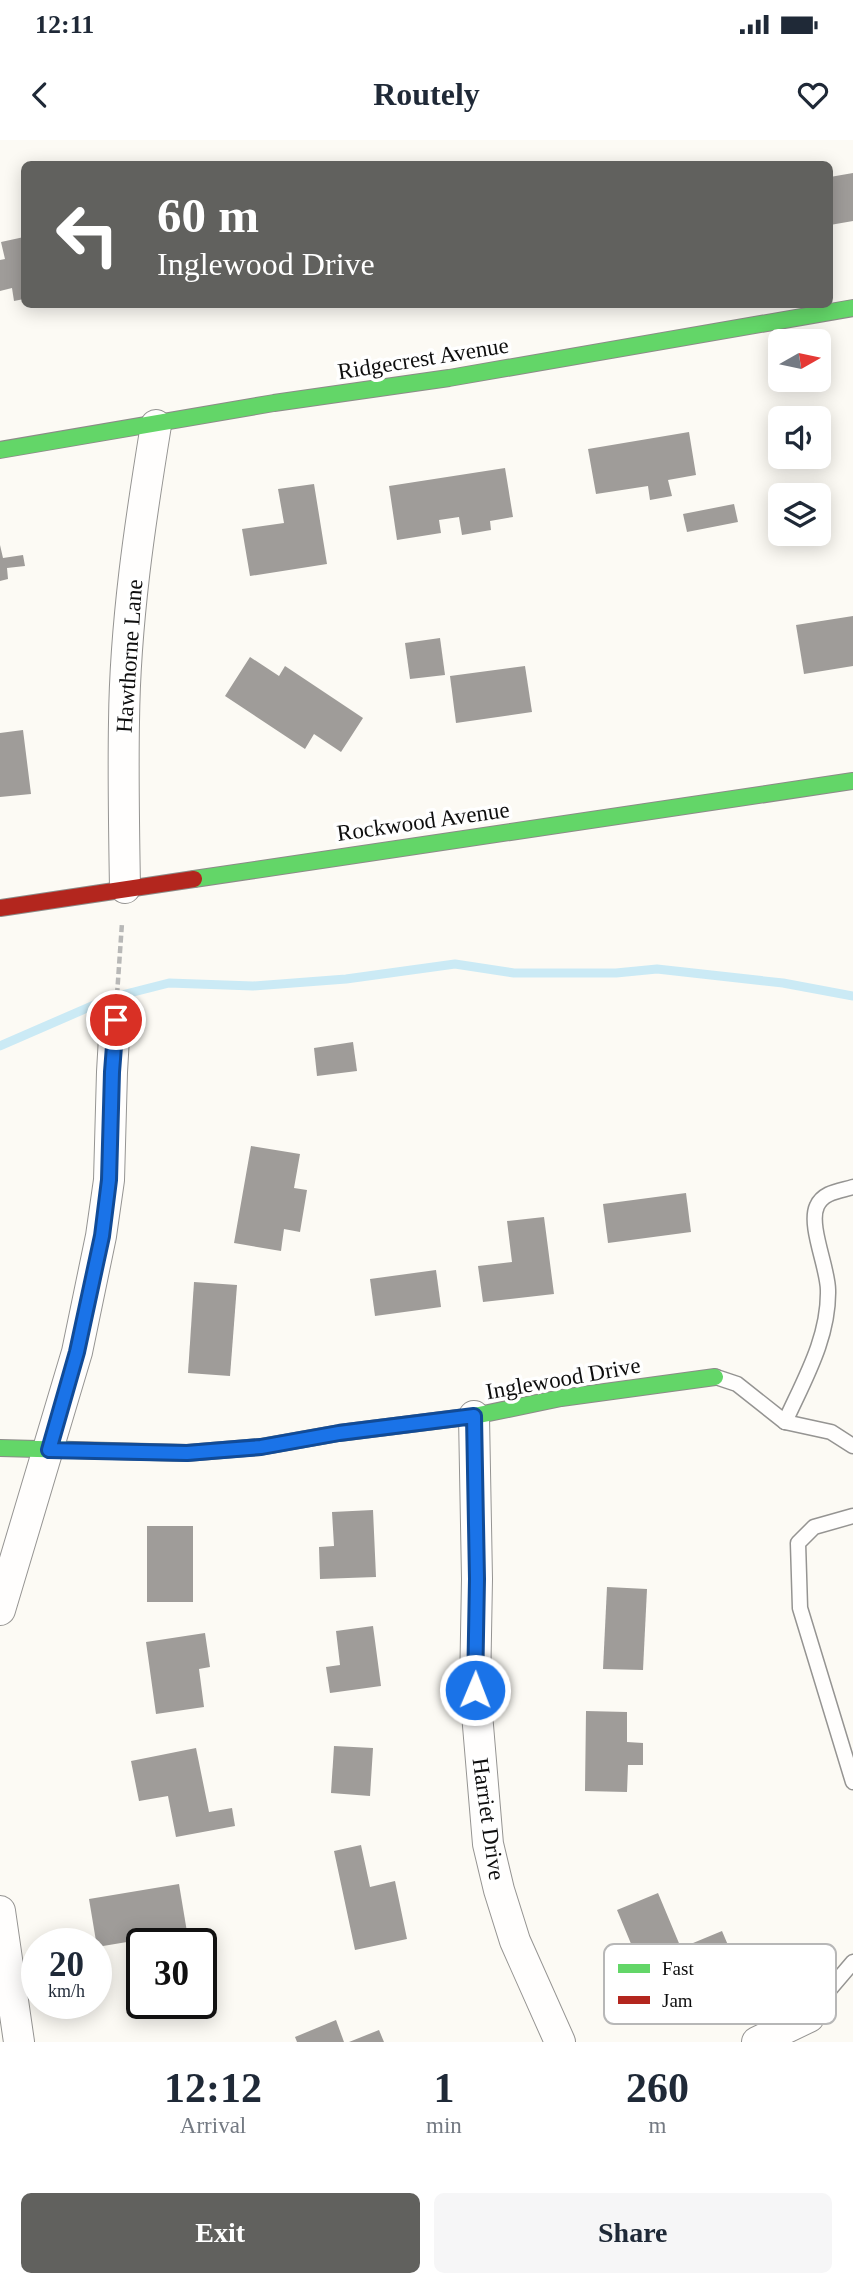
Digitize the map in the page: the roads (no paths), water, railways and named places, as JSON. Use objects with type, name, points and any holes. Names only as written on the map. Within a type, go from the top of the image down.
[{"type":"street","name":"Ridgecrest Avenue","points":[[0,450],[274,404],[449,379],[853,308]]},
{"type":"street","name":"Hawthorne Lane","points":[[125,888],[124,721],[128,644],[138,541],[156,425]]},
{"type":"street","name":"Rockwood Avenue","points":[[0,908],[853,781]]},
{"type":"street","points":[[0,1610],[77,1352],[102,1236],[109,1180],[116,1020]]},
{"type":"street","name":"Inglewood Drive","points":[[0,1448],[199,1452],[261,1447],[339,1433],[474,1416],[561,1398],[715,1377]]},
{"type":"street","name":"Harriet Drive","points":[[474,1416],[477,1579],[475,1690],[488,1844],[515,1941],[560,2042]]},
{"type":"street","points":[[0,1911],[19,2042]]},
{"type":"street","points":[[757,2042],[794,2024]]},
{"type":"lane","points":[[785,1422],[822,1342],[828,1290],[814,1216],[817,1203],[826,1195],[853,1187]]},
{"type":"lane","points":[[715,1377],[737,1384],[785,1422],[831,1432],[853,1446]]},
{"type":"lane","points":[[853,1517],[814,1527],[798,1544],[800,1608],[853,1782]]},
{"type":"lane","points":[[836,1982],[853,1962]]},
{"type":"waterway","points":[[0,1046],[110,998],[169,983],[253,986],[346,979],[455,964],[514,973],[616,973],[657,969],[783,983],[853,996]]}]
